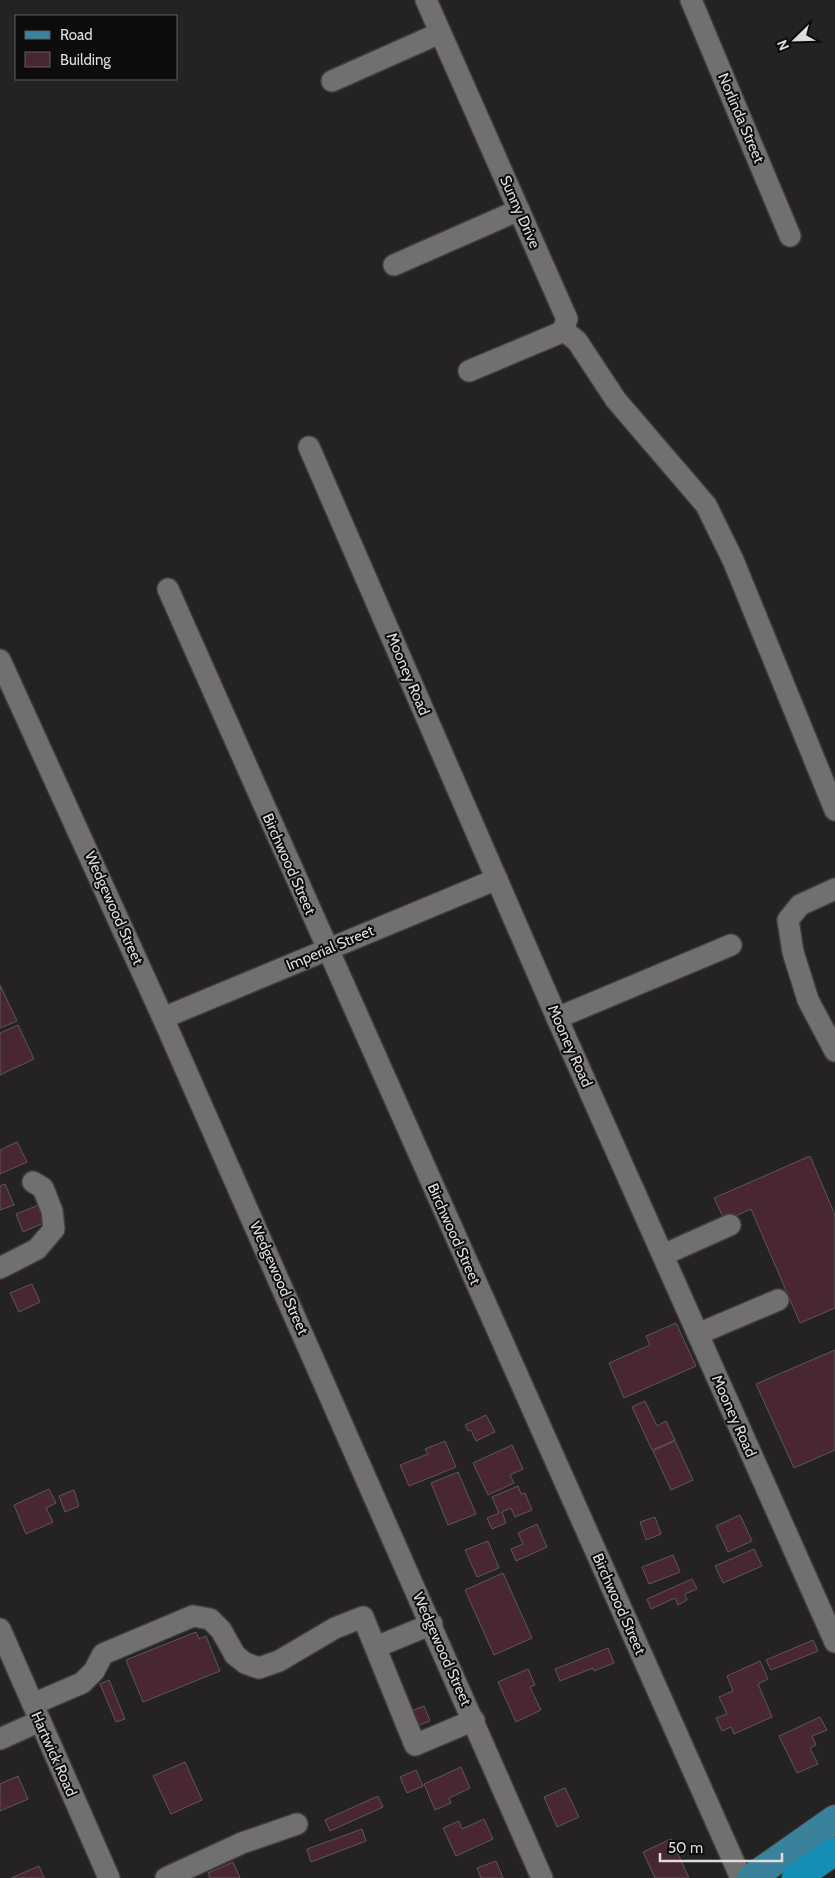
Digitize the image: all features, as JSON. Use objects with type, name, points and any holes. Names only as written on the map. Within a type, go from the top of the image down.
[{"type":"highway","points":[[796,1878],[835,1851]]},
{"type":"main road","points":[[751,1878],[835,1819]]},
{"type":"street","name":"Sunny Drive","points":[[426,0],[566,316],[567,323],[563,330]]},
{"type":"street","name":"Norlinda Street","points":[[691,0],[790,236]]},
{"type":"street","points":[[332,81],[440,33]]},
{"type":"street","points":[[394,265],[518,210]]},
{"type":"street","points":[[469,371],[563,330],[577,341],[616,400],[706,505],[733,560],[835,810]]},
{"type":"street","name":"Mooney Road","points":[[309,448],[557,1018],[835,1642]]},
{"type":"street","name":"Birchwood Street","points":[[168,589],[741,1878]]},
{"type":"street","name":"Wedgewood Street","points":[[0,660],[163,1018],[432,1624],[542,1878]]},
{"type":"street","name":"Imperial Street","points":[[163,1018],[497,879]]},
{"type":"street","points":[[835,889],[800,905],[788,920],[793,952],[808,1000],[827,1018],[835,1051]]},
{"type":"street","points":[[557,1018],[731,945]]},
{"type":"street","points":[[0,1268],[37,1249],[54,1229],[52,1211],[43,1188],[33,1182]]},
{"type":"street","points":[[663,1255],[730,1225]]},
{"type":"street","points":[[698,1334],[778,1300]]},
{"type":"street","points":[[0,1739],[82,1683],[94,1672],[103,1654],[193,1616],[210,1619],[222,1630],[235,1655],[245,1663],[259,1668],[279,1661],[335,1628],[363,1617],[415,1745],[474,1720]]},
{"type":"street","points":[[376,1647],[432,1624]]},
{"type":"street","name":"Hartwick Road","points":[[0,1629],[109,1878]]},
{"type":"street","points":[[166,1878],[242,1843],[297,1824]]},
{"type":"building","points":[[0,985],[17,1021],[0,1028]]},
{"type":"building","points":[[18,1025],[34,1059],[0,1075],[0,1033]]},
{"type":"building","points":[[17,1142],[27,1162],[0,1174],[0,1150]]},
{"type":"building","points":[[810,1156],[835,1215],[835,1308],[800,1323],[751,1209],[725,1221],[714,1198]]},
{"type":"building","points":[[5,1184],[14,1205],[0,1210],[0,1186]]},
{"type":"building","points":[[39,1205],[46,1222],[23,1232],[16,1214]]},
{"type":"building","points":[[32,1284],[40,1302],[19,1312],[10,1293]]},
{"type":"building","points":[[676,1323],[696,1366],[624,1398],[609,1363],[650,1345],[646,1336]]},
{"type":"building","points":[[835,1350],[835,1450],[794,1468],[756,1384]]},
{"type":"building","points":[[645,1401],[657,1426],[666,1421],[675,1440],[652,1450],[632,1407]]},
{"type":"building","points":[[486,1415],[495,1432],[476,1441],[471,1430],[468,1431],[465,1425]]},
{"type":"building","points":[[445,1441],[456,1467],[409,1486],[400,1465],[428,1454],[425,1449]]},
{"type":"building","points":[[675,1441],[693,1480],[671,1490],[653,1451]]},
{"type":"building","points":[[512,1445],[523,1469],[510,1475],[514,1483],[488,1495],[473,1463]]},
{"type":"building","points":[[458,1472],[476,1514],[448,1525],[431,1483]]},
{"type":"building","points":[[518,1486],[521,1494],[525,1493],[532,1510],[515,1517],[511,1508],[502,1512],[506,1523],[492,1529],[487,1518],[499,1513],[492,1497]]},
{"type":"building","points":[[49,1489],[56,1503],[46,1508],[53,1522],[26,1534],[14,1505]]},
{"type":"building","points":[[74,1490],[79,1506],[65,1512],[59,1496]]},
{"type":"building","points":[[740,1515],[752,1541],[728,1552],[716,1526]]},
{"type":"building","points":[[655,1517],[661,1534],[646,1540],[640,1522]]},
{"type":"building","points":[[537,1524],[547,1547],[516,1561],[511,1549],[523,1544],[518,1533]]},
{"type":"building","points":[[488,1541],[499,1568],[477,1577],[465,1550]]},
{"type":"building","points":[[754,1549],[762,1566],[723,1583],[715,1566]]},
{"type":"building","points":[[673,1555],[680,1572],[649,1584],[642,1567]]},
{"type":"building","points":[[503,1573],[532,1638],[494,1655],[465,1590]]},
{"type":"building","points":[[692,1579],[697,1589],[685,1594],[687,1600],[678,1605],[675,1598],[651,1609],[647,1599]]},
{"type":"building","points":[[196,1632],[199,1639],[206,1636],[220,1671],[143,1702],[126,1660]]},
{"type":"building","points":[[813,1640],[818,1651],[771,1670],[766,1660]]},
{"type":"building","points":[[608,1648],[614,1663],[594,1671],[593,1668],[560,1681],[555,1669]]},
{"type":"building","points":[[760,1661],[768,1679],[758,1684],[772,1717],[734,1734],[731,1727],[722,1731],[716,1718],[727,1714],[719,1697],[733,1691],[727,1676]]},
{"type":"building","points":[[528,1669],[535,1685],[530,1687],[541,1710],[516,1722],[498,1682]]},
{"type":"building","points":[[109,1680],[125,1719],[116,1722],[100,1684]]},
{"type":"building","points":[[424,1706],[430,1721],[414,1727],[408,1712]]},
{"type":"building","points":[[820,1717],[827,1730],[812,1736],[816,1745],[810,1748],[818,1764],[797,1773],[779,1736]]},
{"type":"building","points":[[185,1762],[202,1800],[171,1814],[153,1776]]},
{"type":"building","points":[[461,1767],[470,1788],[449,1798],[451,1803],[435,1810],[424,1784]]},
{"type":"building","points":[[416,1770],[423,1786],[407,1793],[400,1777]]},
{"type":"building","points":[[18,1776],[28,1799],[0,1811],[0,1784]]},
{"type":"building","points":[[565,1788],[579,1817],[557,1827],[544,1797]]},
{"type":"building","points":[[378,1796],[383,1807],[330,1831],[325,1820]]},
{"type":"building","points":[[484,1819],[493,1839],[456,1856],[443,1828],[459,1821],[462,1829]]},
{"type":"building","points":[[362,1829],[366,1841],[311,1862],[307,1849]]},
{"type":"building","points":[[671,1839],[689,1878],[655,1878],[643,1852]]},
{"type":"building","points":[[496,1861],[503,1878],[481,1878],[477,1868]]},
{"type":"building","points":[[233,1862],[240,1878],[210,1878],[208,1873]]},
{"type":"building","points":[[39,1866],[44,1878],[11,1878]]}]
